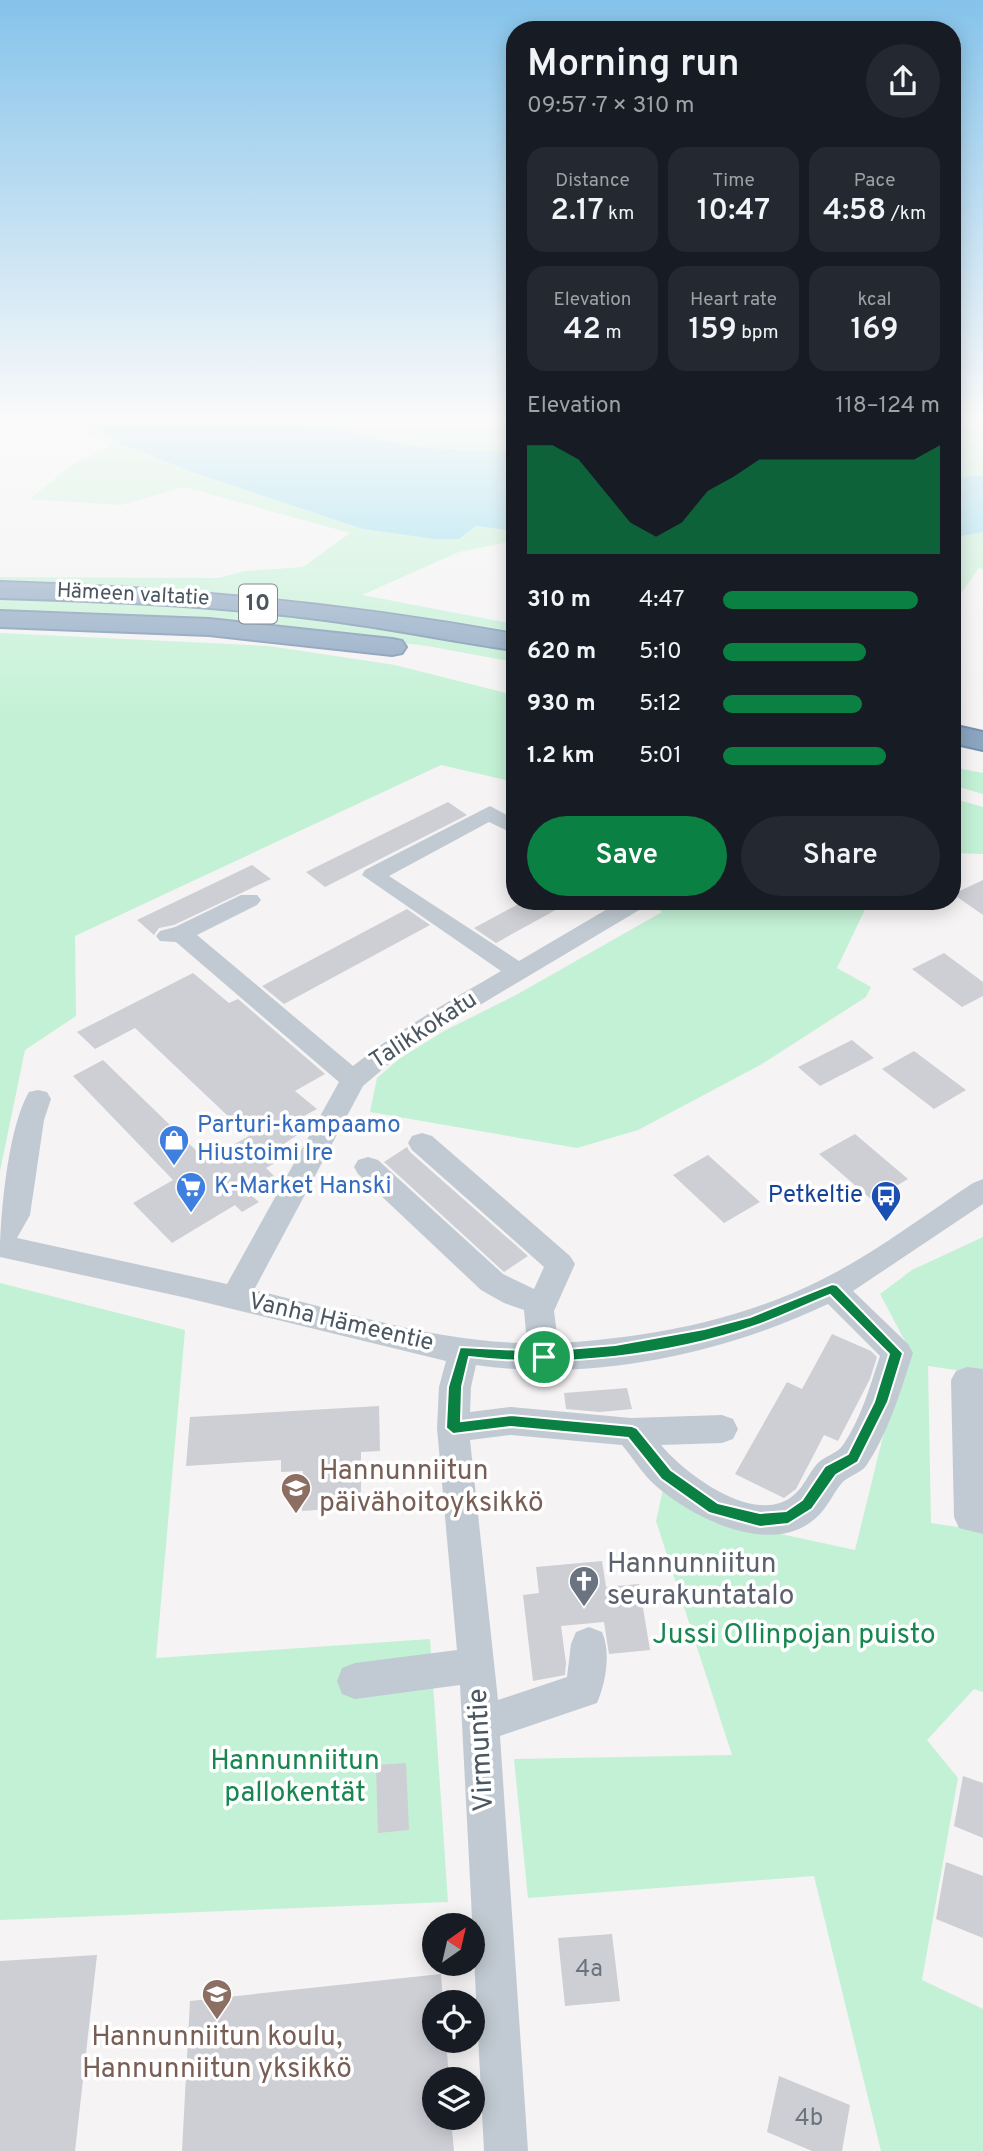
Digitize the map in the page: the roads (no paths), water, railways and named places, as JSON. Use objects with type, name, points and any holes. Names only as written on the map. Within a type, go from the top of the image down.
[{"type":"highway","name":"Hämeen valtatie","points":[[0,590],[118,593],[230,601],[339,613],[506,641]]},
{"type":"highway","name":"Hämeen valtatie","points":[[0,619],[209,627],[299,635],[394,647],[506,667]]},
{"type":"highway","points":[[961,736],[983,741]]},
{"type":"highway","points":[[961,757],[983,762]]},
{"type":"street","points":[[506,823],[490,813],[373,875],[519,971]]},
{"type":"street","points":[[249,900],[174,935],[353,1080]]},
{"type":"street","name":"Talikkokatu","points":[[236,1297],[353,1080],[408,1038],[622,910]]},
{"type":"street","points":[[0,1240],[16,1215],[30,1120],[38,1099]]},
{"type":"street","points":[[422,1143],[560,1264],[541,1303],[544,1357]]},
{"type":"street","points":[[368,1167],[492,1282],[515,1295],[541,1303]]},
{"type":"street","name":"Vanha Hämeentie","points":[[0,1246],[236,1297],[464,1351],[544,1357],[615,1350],[704,1335],[752,1321],[832,1289],[983,1190]]},
{"type":"street","points":[[632,1432],[666,1475],[714,1508],[760,1520],[788,1517],[807,1505],[831,1471],[853,1458],[881,1402],[897,1353],[832,1289]]},
{"type":"street","name":"Virmuntie","points":[[464,1351],[455,1387],[453,1428],[477,1665],[506,2151]]},
{"type":"street","points":[[983,1382],[967,1380],[971,1517],[983,1519]]},
{"type":"street","points":[[480,1724],[584,1690],[589,1644]]},
{"type":"street","points":[[355,1681],[477,1665]]},
{"type":"lane","points":[[453,1428],[511,1421],[632,1432],[722,1429]]},
{"type":"water","points":[[334,519],[506,519],[506,530],[476,526],[459,539],[435,539],[363,529]]},
{"type":"water","points":[[961,519],[983,519],[983,532],[961,536]]},
{"type":"place","name":"Parturi-kampaamo Hiustoimi Ire","points":[[174,1167]]},
{"type":"place","name":"K-Market Hanski","points":[[191,1214]]},
{"type":"place","name":"Petkeltie","points":[[886,1223]]},
{"type":"place","name":"Hannunniitun päivähoitoyksikkö","points":[[296,1515]]},
{"type":"place","name":"Hannunniitun seurakuntatalo","points":[[584,1608]]},
{"type":"place","name":"Hannunniitun koulu, Hannunniitun yksikkö","points":[[217,2021]]},
{"type":"park label","name":"Jussi Ollinpojan puisto","points":[[794,1636]]},
{"type":"park label","name":"Hannunniitun pallokentät","points":[[295,1778]]}]
